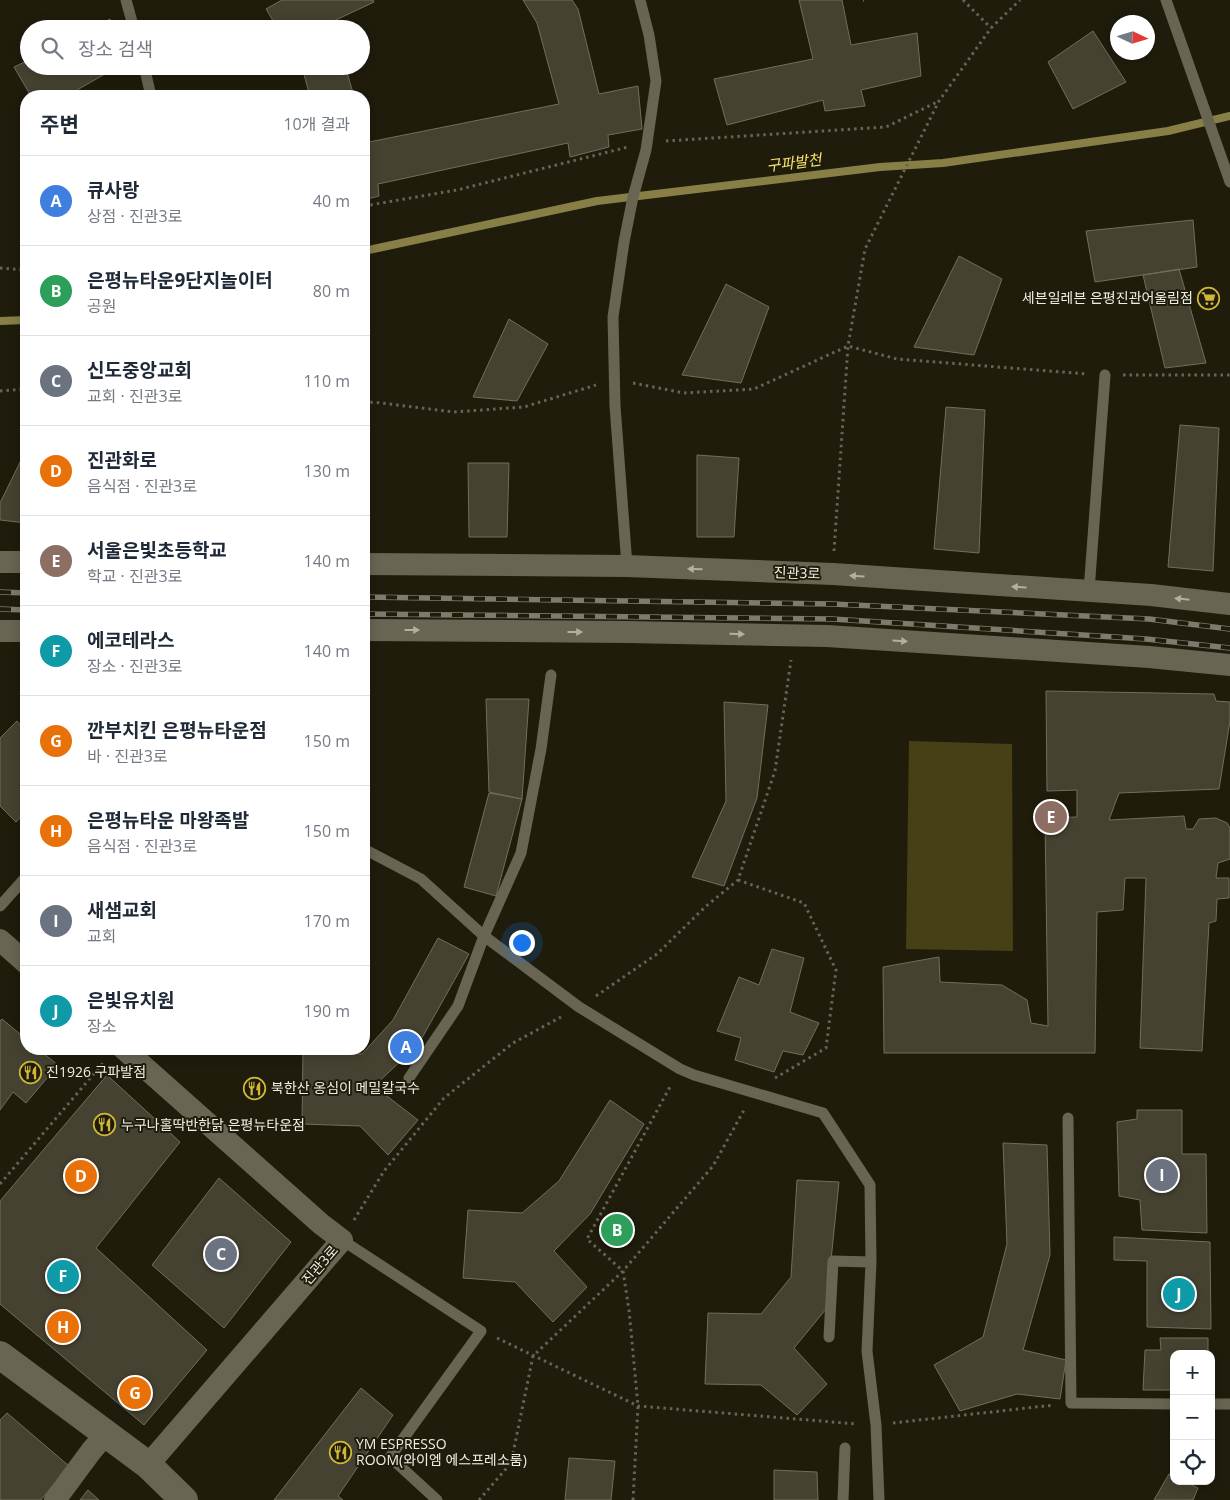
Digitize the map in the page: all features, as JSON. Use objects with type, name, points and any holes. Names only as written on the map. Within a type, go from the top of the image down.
[{"type":"street","points":[[0,562],[20,562]]},
{"type":"street","name":"진관3로","points":[[370,564],[626,566],[832,574],[1151,595],[1230,604]]},
{"type":"street","points":[[370,630],[827,636],[1149,656],[1230,665]]},
{"type":"street","points":[[0,631],[20,631]]},
{"type":"street","points":[[0,940],[20,958]]},
{"type":"street","name":"진관3로","points":[[116,1055],[321,1224],[347,1231],[148,1465]]},
{"type":"street","points":[[0,1355],[148,1465],[184,1500]]},
{"type":"street","points":[[55,1500],[106,1434]]},
{"type":"lane","points":[[126,0],[132,20]]},
{"type":"lane","points":[[626,566],[614,379],[613,317],[624,242],[633,197],[646,150],[656,81],[649,35],[640,0]]},
{"type":"lane","points":[[1166,0],[1230,182]]},
{"type":"lane","points":[[146,75],[150,90]]},
{"type":"lane","points":[[1090,592],[1105,375]]},
{"type":"lane","points":[[409,1078],[458,1006],[484,936],[521,853],[541,749],[551,675]]},
{"type":"lane","points":[[370,851],[421,879],[484,936],[579,1007],[680,1069],[694,1075],[823,1113],[870,1185],[871,1262],[867,1351],[876,1425],[879,1500]]},
{"type":"lane","points":[[0,906],[20,884]]},
{"type":"lane","points":[[1068,1118],[1070,1403],[1170,1404]]},
{"type":"lane","points":[[347,1231],[481,1331],[390,1457],[437,1500]]},
{"type":"lane","points":[[829,1337],[833,1261],[871,1262]]},
{"type":"lane","points":[[1215,1404],[1230,1404]]},
{"type":"lane","points":[[843,1500],[845,1448]]},
{"type":"path","points":[[963,0],[991,28]]},
{"type":"path","points":[[834,558],[848,346],[865,249],[939,101],[991,28],[1020,0]]},
{"type":"path","points":[[0,268],[20,270]]},
{"type":"path","points":[[370,403],[454,412],[524,407],[614,379],[684,392],[754,389],[848,346],[897,360],[1105,375],[1230,375]]},
{"type":"path","points":[[0,391],[20,389]]},
{"type":"path","points":[[347,1231],[384,1171],[444,1098],[513,1043],[579,1007],[657,954],[705,908],[738,880],[775,771],[793,652]]},
{"type":"path","points":[[479,1500],[511,1463],[534,1356],[623,1271],[713,1166],[753,1092],[826,1048],[836,970],[804,903],[738,880]]},
{"type":"path","points":[[0,1184],[114,1055]]},
{"type":"path","points":[[633,1500],[638,1406],[629,1310],[623,1271],[587,1239],[680,1069]]},
{"type":"path","points":[[481,1331],[638,1406],[876,1425],[1070,1403]]},
{"type":"shaded area","points":[[909,741],[1012,744],[1013,951],[906,949]]},
{"type":"building","points":[[282,0],[373,0],[374,2],[336,20],[273,20],[266,9]]},
{"type":"building","points":[[523,0],[572,0],[578,9],[599,94],[638,86],[642,129],[608,135],[609,147],[570,157],[568,143],[378,184],[379,196],[370,198],[370,142],[559,104],[537,23]]},
{"type":"building","points":[[799,0],[842,0],[851,45],[917,33],[921,76],[861,90],[865,106],[825,111],[823,100],[727,125],[714,79],[813,59]]},
{"type":"building","points":[[1093,31],[1126,82],[1073,109],[1048,62]]},
{"type":"building","points":[[20,64],[20,75],[103,75],[77,90],[27,90],[14,67]]},
{"type":"building","points":[[304,75],[348,75],[352,90],[308,90]]},
{"type":"building","points":[[1193,220],[1197,267],[1095,282],[1086,231]]},
{"type":"building","points":[[959,256],[1002,279],[974,355],[914,347]]},
{"type":"building","points":[[1179,269],[1206,363],[1165,368],[1143,275]]},
{"type":"building","points":[[726,284],[769,307],[741,383],[682,375]]},
{"type":"building","points":[[509,319],[548,344],[517,401],[473,397]]},
{"type":"building","points":[[946,407],[985,410],[979,553],[934,549]]},
{"type":"building","points":[[1180,425],[1219,428],[1213,571],[1168,567]]},
{"type":"building","points":[[697,455],[739,458],[734,537],[697,537]]},
{"type":"building","points":[[20,462],[20,522],[0,520],[0,503]]},
{"type":"building","points":[[468,463],[509,463],[507,537],[469,537]]},
{"type":"building","points":[[1046,691],[1214,694],[1216,701],[1230,702],[1230,721],[1219,789],[1119,793],[1109,820],[1184,816],[1186,829],[1193,829],[1199,819],[1216,818],[1227,823],[1230,828],[1230,859],[1218,863],[1216,878],[1229,878],[1229,898],[1217,899],[1216,921],[1209,923],[1202,1051],[1140,1048],[1146,878],[1125,878],[1123,910],[1097,912],[1095,1053],[884,1053],[883,967],[939,957],[940,982],[1002,985],[1027,1000],[1031,1023],[1048,1026],[1045,818],[1077,817],[1077,790],[1047,791]]},
{"type":"building","points":[[486,699],[529,699],[522,799],[489,792]]},
{"type":"building","points":[[724,702],[768,705],[757,798],[724,886],[692,877],[726,801]]},
{"type":"building","points":[[17,721],[20,725],[20,818],[16,822],[0,806],[0,738]]},
{"type":"building","points":[[489,793],[522,799],[496,896],[464,887]]},
{"type":"building","points":[[438,938],[469,954],[418,1045],[374,1086],[418,1120],[388,1155],[360,1126],[302,1124],[303,1055],[370,1055],[370,1045],[393,1020]]},
{"type":"building","points":[[772,949],[804,958],[790,1012],[819,1023],[803,1055],[783,1051],[774,1072],[735,1060],[741,1038],[717,1031],[739,977],[759,985]]},
{"type":"building","points":[[2,1019],[20,1034],[20,1055],[46,1055],[58,1065],[26,1103],[13,1092],[0,1110],[0,1021]]},
{"type":"building","points":[[107,1075],[180,1142],[96,1248],[207,1350],[144,1425],[0,1304],[0,1201]]},
{"type":"building","points":[[610,1100],[644,1124],[590,1214],[554,1251],[587,1287],[553,1322],[515,1282],[463,1278],[468,1210],[522,1213],[559,1181]]},
{"type":"building","points":[[1137,1110],[1182,1110],[1182,1154],[1206,1154],[1207,1233],[1142,1230],[1140,1200],[1119,1196],[1117,1122],[1137,1119]]},
{"type":"building","points":[[1003,1143],[1047,1145],[1050,1255],[1023,1350],[1066,1360],[1060,1399],[1017,1394],[960,1411],[934,1365],[983,1337],[1007,1244]]},
{"type":"building","points":[[219,1178],[291,1242],[224,1328],[152,1265]]},
{"type":"building","points":[[797,1180],[839,1182],[826,1309],[794,1348],[827,1384],[797,1415],[761,1385],[705,1384],[708,1313],[761,1314],[791,1277]]},
{"type":"building","points":[[1114,1237],[1210,1242],[1211,1329],[1147,1327],[1147,1261],[1114,1260]]},
{"type":"building","points":[[1160,1338],[1208,1338],[1208,1350],[1170,1350],[1170,1390],[1143,1390],[1145,1350],[1161,1350]]},
{"type":"building","points":[[361,1388],[393,1415],[338,1496],[343,1500],[274,1500]]},
{"type":"building","points":[[7,1413],[69,1466],[41,1500],[0,1500],[0,1420]]},
{"type":"building","points":[[569,1458],[615,1461],[611,1500],[565,1500]]},
{"type":"building","points":[[774,1470],[817,1472],[818,1500],[774,1500]]},
{"type":"building","points":[[1169,1474],[1170,1485],[1192,1485],[1198,1488],[1193,1500],[1154,1500]]},
{"type":"building","points":[[88,1490],[99,1500],[80,1500]]},
{"type":"waterway","name":"구파발천","points":[[370,250],[597,201],[880,167],[943,163],[1168,131],[1230,116]]},
{"type":"waterway","name":"구파발천","points":[[0,321],[20,320]]},
{"type":"railway","points":[[0,592],[20,593]]},
{"type":"railway","points":[[370,597],[832,604],[1149,619],[1230,629]]},
{"type":"railway","points":[[0,609],[20,610]]},
{"type":"railway","points":[[370,614],[832,619],[1146,639],[1230,648]]},
{"type":"place","name":"세븐일레븐 은평진관어울림점","points":[[1209,298]]},
{"type":"place","name":"서울은빛초등학교","points":[[1051,817]]},
{"type":"place","name":"큐사랑","points":[[406,1047]]},
{"type":"place","name":"진1926 구파발점","points":[[30,1072]]},
{"type":"place","name":"북한산 옹심이 메밀칼국수","points":[[255,1088]]},
{"type":"place","name":"누구나홀딱반한닭 은평뉴타운점","points":[[105,1125]]},
{"type":"place","name":"새샘교회","points":[[1162,1175]]},
{"type":"place","name":"진관화로","points":[[81,1176]]},
{"type":"place","name":"은평뉴타운9단지놀이터","points":[[617,1230]]},
{"type":"place","name":"신도중앙교회","points":[[221,1254]]},
{"type":"place","name":"에코테라스","points":[[63,1276]]},
{"type":"place","name":"은빛유치원","points":[[1179,1294]]},
{"type":"place","name":"은평뉴타운 마왕족발","points":[[63,1327]]},
{"type":"place","name":"깐부치킨 은평뉴타운점","points":[[135,1393]]},
{"type":"place","name":"YM ESPRESSO ROOM(와이엠 에스프레소룸)","points":[[340,1452]]}]
